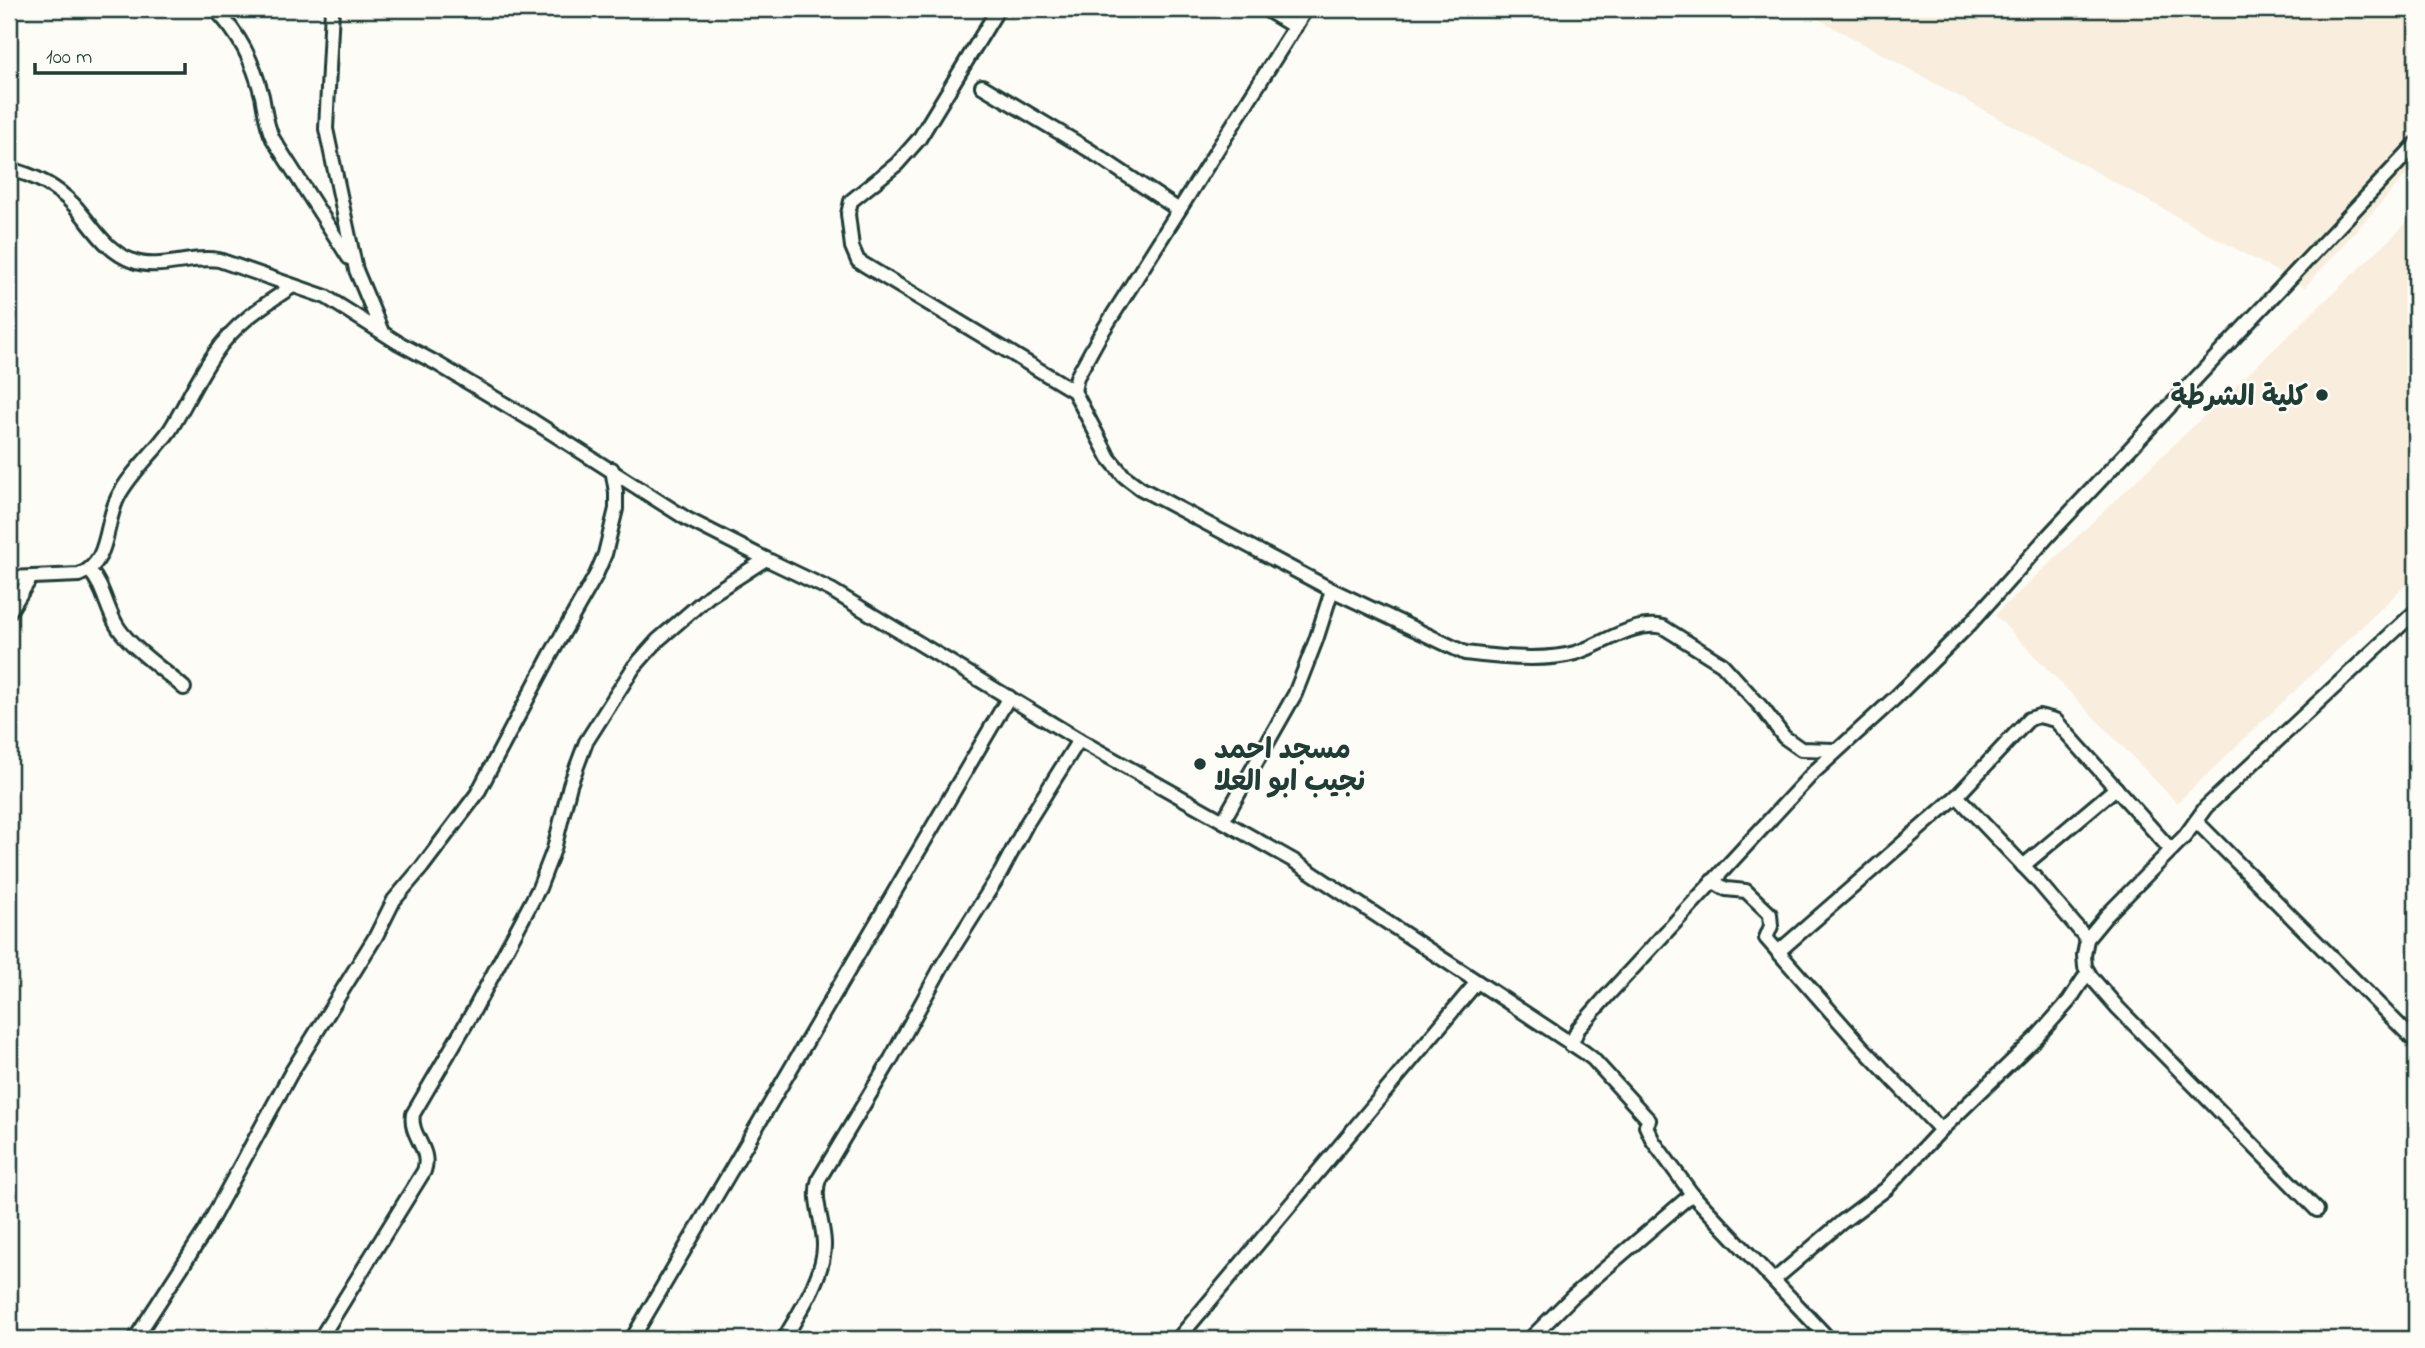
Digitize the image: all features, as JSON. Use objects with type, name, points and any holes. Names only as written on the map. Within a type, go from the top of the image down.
[{"type":"street","points":[[215,9],[247,50],[273,139],[356,270],[382,332]]},
{"type":"street","points":[[332,9],[326,129],[356,270]]},
{"type":"street","points":[[998,9],[919,139],[897,164],[851,201],[848,214],[852,247],[858,261],[1073,391],[1110,458],[1124,476],[1140,488],[1332,590],[1465,653],[1542,657],[1573,654],[1640,627],[1663,627],[1722,664],[1763,709],[1784,737],[1801,749],[1809,766],[1810,776]]},
{"type":"street","points":[[1265,9],[1295,27]]},
{"type":"street","points":[[1073,391],[1077,377],[1099,337],[1306,9]]},
{"type":"street","points":[[982,86],[1089,150],[1179,211]]},
{"type":"street","points":[[1571,1045],[1578,1029],[1810,776],[1970,624],[2416,144]]},
{"type":"street","points":[[9,169],[37,177],[58,189],[103,241],[117,254],[135,262],[156,263],[211,258],[326,298],[612,469],[687,519],[831,590],[1079,740],[1294,861],[1593,1059],[1649,1120],[1646,1126],[1650,1138],[1692,1194],[1829,1339]]},
{"type":"street","points":[[9,578],[79,575],[90,571],[98,561],[105,543],[117,499],[170,429],[213,356],[243,321],[293,286]]},
{"type":"street","points":[[135,1339],[205,1231],[291,1073],[376,936],[394,900],[477,794],[606,554],[616,509],[612,469]]},
{"type":"street","points":[[320,1339],[424,1171],[426,1154],[412,1128],[413,1114],[539,888],[554,849],[570,785],[586,742],[635,667],[658,640],[709,596],[766,559]]},
{"type":"street","points":[[90,571],[99,581],[113,619],[126,638],[184,688]]},
{"type":"street","points":[[9,612],[30,579]]},
{"type":"street","points":[[1223,821],[1295,694],[1332,590]]},
{"type":"street","points":[[2317,1210],[2118,1008],[2088,972],[2084,955],[2087,939],[2171,850],[2206,807],[2416,611]]},
{"type":"street","points":[[632,1339],[1009,697]]},
{"type":"street","points":[[1778,952],[1957,796],[2029,719],[2039,716],[2055,720],[2171,850]]},
{"type":"street","points":[[784,1339],[822,1263],[824,1247],[817,1193],[819,1179],[891,1059],[943,964],[1079,740]]},
{"type":"street","points":[[1801,749],[1835,750]]},
{"type":"street","points":[[2024,866],[2116,788]]},
{"type":"street","points":[[1957,796],[2024,866],[2087,939]]},
{"type":"street","points":[[2196,821],[2416,1042]]},
{"type":"street","points":[[1712,881],[1726,889],[1746,891],[1770,914],[1772,926],[1766,938],[1861,1046],[1941,1130]]},
{"type":"street","points":[[1774,1280],[1842,1222],[1886,1189],[1941,1130],[2037,1037],[2069,1001],[2088,972]]},
{"type":"street","points":[[1178,1339],[1477,982]]},
{"type":"street","points":[[1530,1339],[1572,1297],[1692,1194]]},
{"type":"shaded area","points":[[1800,9],[2416,9],[2416,164],[2305,287]]},
{"type":"shaded area","name":"كلية الشرطة","points":[[2416,214],[2416,575],[2177,803],[1995,615]]},
{"type":"place","name":"كلية الشرطة","points":[[2322,395]]},
{"type":"place","name":"مسجد احمد نجيب ابو العلا","points":[[1200,764]]}]
